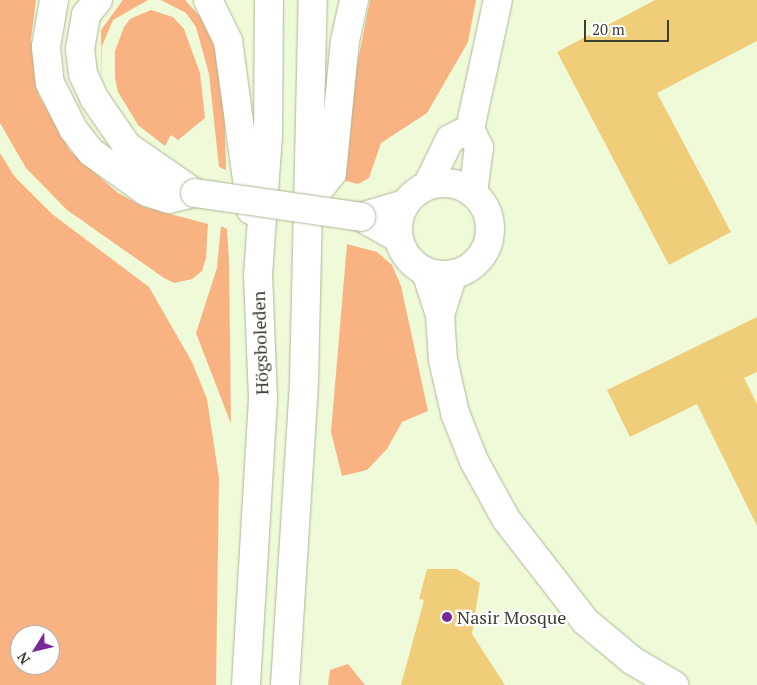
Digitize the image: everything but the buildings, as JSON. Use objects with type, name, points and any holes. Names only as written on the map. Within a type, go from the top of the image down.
[{"type":"main road","points":[[54,0],[46,47],[50,83],[73,129],[91,152],[147,192],[168,199],[194,193],[361,217],[398,238]]},
{"type":"main road","points":[[98,0],[86,15],[80,49],[83,74],[94,98],[127,146],[194,193]]},
{"type":"main road","points":[[208,0],[228,41],[237,87],[258,275]]},
{"type":"main road","name":"Högsboleden","points":[[246,685],[263,399],[258,275],[268,137],[269,0]]},
{"type":"main road","points":[[285,685],[311,200],[313,0]]},
{"type":"main road","points":[[311,200],[332,173],[345,40],[354,0]]},
{"type":"main road","points":[[473,193],[479,147],[470,129],[498,0]]},
{"type":"main road","points":[[361,217],[405,204],[427,186],[450,139],[470,129]]},
{"type":"main road","points":[[405,204],[398,219],[398,238],[408,259],[426,272],[453,274],[479,260],[489,240],[488,214],[473,193],[451,183],[427,186]]},
{"type":"main road","points":[[426,272],[440,315],[447,382],[460,426],[506,519],[585,621],[633,661],[674,685]]},
{"type":"main road","points":[[440,315],[453,274]]},
{"type":"shaded area","points":[[0,0],[36,0],[31,39],[38,94],[70,151],[118,193],[144,207],[208,224],[206,258],[202,271],[192,279],[174,283],[164,278],[67,210],[26,168],[0,123]]},
{"type":"shaded area","points":[[123,0],[148,0],[113,20],[102,46],[102,82],[101,30]]},
{"type":"shaded area","points":[[161,0],[185,0],[204,21],[213,39],[224,99],[226,170],[219,167],[209,74],[196,27],[186,13]]},
{"type":"shaded area","points":[[370,0],[476,0],[468,42],[427,113],[381,143],[369,178],[358,184],[346,181],[344,175],[352,91]]},
{"type":"shaded area","points":[[151,10],[173,17],[184,29],[200,73],[205,118],[178,140],[171,135],[165,146],[138,125],[118,92],[115,78],[115,51],[124,27],[130,19]]},
{"type":"shaded area","points":[[0,153],[14,176],[52,214],[149,287],[192,362],[207,399],[219,478],[216,685],[0,685]]},
{"type":"shaded area","points":[[221,226],[227,229],[229,260],[231,424],[196,333],[217,268]]},
{"type":"shaded area","points":[[347,244],[377,252],[392,265],[401,286],[428,411],[402,422],[387,449],[367,470],[342,476],[331,432]]},
{"type":"shaded area","points":[[348,664],[365,685],[328,685],[330,670]]},
{"type":"place","name":"Nasir Mosque","points":[[447,617]]}]
